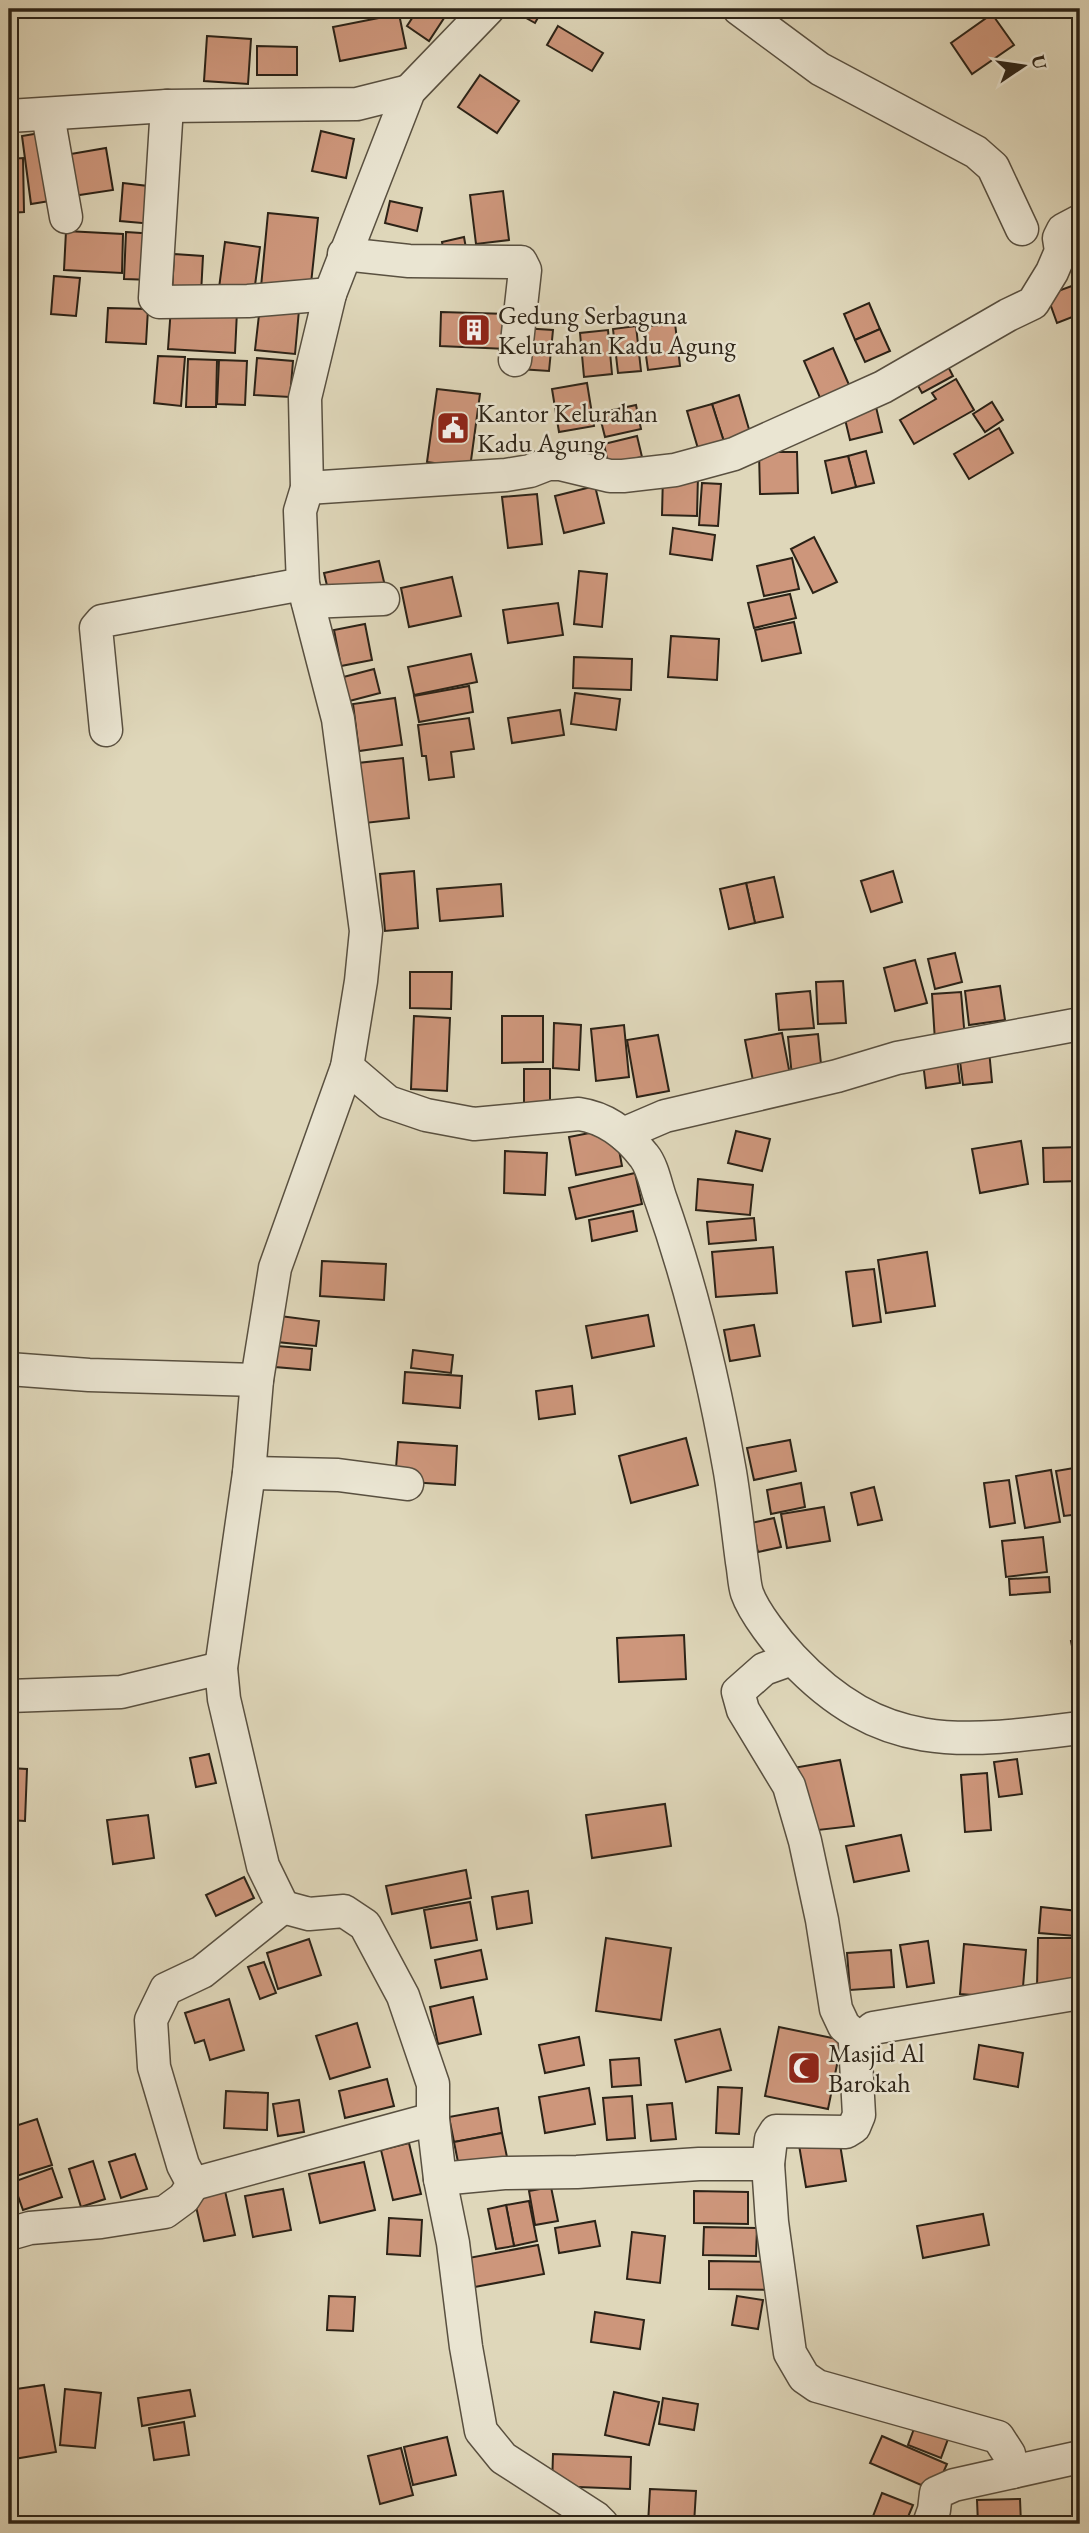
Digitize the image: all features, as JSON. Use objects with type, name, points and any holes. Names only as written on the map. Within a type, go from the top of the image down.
[{"type":"street","points":[[488,9],[409,90],[330,294],[305,398],[306,488],[300,511],[305,593],[338,719],[366,930],[347,1068],[275,1268],[257,1380],[249,1473],[221,1668],[224,1699],[263,1866],[283,1907],[309,1914],[344,1911],[365,1925],[403,1996],[433,2084],[433,2119],[440,2179],[453,2243],[466,2347],[481,2431],[503,2458],[602,2524]]},
{"type":"street","points":[[739,9],[820,69],[976,152],[993,167],[1022,229]]},
{"type":"street","points":[[9,116],[167,106],[357,104],[409,90]]},
{"type":"street","points":[[167,106],[155,298],[159,302],[248,301],[330,294]]},
{"type":"street","points":[[48,115],[66,217]]},
{"type":"street","points":[[306,488],[506,475],[530,471],[548,464],[623,476],[675,470],[734,454],[883,387],[1033,303],[1061,251],[1059,238],[1063,230],[1080,221]]},
{"type":"street","points":[[344,254],[409,261],[521,262],[526,270],[514,360]]},
{"type":"street","points":[[106,730],[96,628],[102,621],[305,593],[383,599]]},
{"type":"street","points":[[623,1134],[666,1116],[836,1076],[897,1058],[1080,1024]]},
{"type":"street","points":[[347,1068],[388,1102],[426,1115],[474,1125],[579,1114],[595,1116],[613,1125],[646,1158],[672,1231],[708,1363],[730,1474],[747,1594],[777,1643],[823,1689],[852,1710],[889,1726],[940,1738],[999,1738],[1080,1728]]},
{"type":"street","points":[[9,1369],[89,1375],[257,1380]]},
{"type":"street","points":[[249,1473],[338,1475],[407,1484]]},
{"type":"street","points":[[792,1659],[764,1669],[738,1692],[743,1710],[789,1786],[805,1840],[822,1920],[836,2009],[844,2026],[858,2038]]},
{"type":"street","points":[[9,1696],[121,1692],[221,1668]]},
{"type":"street","points":[[193,2183],[183,2165],[154,2067],[152,2020],[166,1989],[202,1972],[283,1907]]},
{"type":"street","points":[[1013,2472],[1009,2454],[998,2437],[817,2386],[804,2377],[790,2353],[788,2341],[772,2222],[768,2164],[771,2138],[776,2131],[846,2132],[853,2127],[859,2115],[855,2043],[873,2028],[1080,1993]]},
{"type":"street","points":[[9,2234],[30,2228],[101,2222],[165,2212],[184,2198],[193,2183],[433,2119]]},
{"type":"street","points":[[440,2179],[504,2173],[577,2172],[699,2164],[768,2164]]},
{"type":"street","points":[[929,2524],[936,2493],[954,2485],[1080,2457]]},
{"type":"building","points":[[418,9],[450,9],[429,41],[407,26]]},
{"type":"building","points":[[510,9],[543,9],[535,23]]},
{"type":"building","points":[[399,14],[406,48],[340,61],[333,27]]},
{"type":"building","points":[[992,14],[1014,45],[972,74],[951,43]]},
{"type":"building","points":[[558,26],[603,53],[592,71],[547,45]]},
{"type":"building","points":[[207,36],[251,39],[248,84],[204,81]]},
{"type":"building","points":[[257,46],[297,47],[297,75],[257,75]]},
{"type":"building","points":[[480,75],[519,101],[497,133],[458,107]]},
{"type":"building","points":[[321,131],[354,139],[346,178],[312,171]]},
{"type":"building","points":[[46,132],[56,200],[31,204],[22,136]]},
{"type":"building","points":[[106,148],[113,190],[66,197],[59,156]]},
{"type":"building","points":[[23,158],[24,212],[9,213],[9,159]]},
{"type":"building","points":[[123,183],[156,187],[153,224],[120,221]]},
{"type":"building","points":[[503,191],[509,240],[476,244],[470,195]]},
{"type":"building","points":[[390,201],[422,208],[417,231],[385,223]]},
{"type":"building","points":[[268,213],[318,218],[310,293],[261,287]]},
{"type":"building","points":[[66,231],[123,234],[122,273],[64,270]]},
{"type":"building","points":[[126,232],[156,234],[153,280],[124,279]]},
{"type":"building","points":[[464,237],[467,254],[445,258],[442,242]]},
{"type":"building","points":[[225,242],[260,247],[254,293],[219,288]]},
{"type":"building","points":[[174,254],[203,256],[201,294],[172,292]]},
{"type":"building","points":[[54,276],[80,278],[76,316],[51,314]]},
{"type":"building","points":[[1080,283],[1080,314],[1057,323],[1047,295]]},
{"type":"building","points":[[869,303],[880,329],[855,340],[844,314]]},
{"type":"building","points":[[260,306],[299,310],[295,354],[255,350]]},
{"type":"building","points":[[171,307],[237,311],[235,353],[168,349]]},
{"type":"building","points":[[108,308],[148,309],[146,344],[106,342]]},
{"type":"building","name":"Gedung Serbaguna Kelurahan Kadu Agung","points":[[441,312],[508,314],[507,349],[440,346]]},
{"type":"building","points":[[675,323],[680,366],[648,370],[642,327]]},
{"type":"building","points":[[636,326],[641,371],[618,373],[613,329]]},
{"type":"building","points":[[522,328],[553,330],[549,371],[519,369]]},
{"type":"building","points":[[880,329],[890,351],[865,362],[855,340]]},
{"type":"building","points":[[608,330],[612,374],[584,377],[580,333]]},
{"type":"building","points":[[833,348],[853,394],[824,407],[804,361]]},
{"type":"building","points":[[942,355],[953,376],[922,393],[911,373]]},
{"type":"building","points":[[158,356],[185,357],[181,406],[154,403]]},
{"type":"building","points":[[257,358],[293,361],[290,397],[254,395]]},
{"type":"building","points":[[188,359],[217,360],[216,407],[186,407]]},
{"type":"building","points":[[219,360],[247,361],[245,405],[217,404]]},
{"type":"building","points":[[956,379],[974,410],[914,444],[900,420],[936,399],[932,393]]},
{"type":"building","points":[[587,383],[594,426],[559,432],[552,389]]},
{"type":"building","name":"Kantor Kelurahan Kadu Agung","points":[[437,389],[480,394],[470,468],[427,462]]},
{"type":"building","points":[[739,395],[751,436],[725,445],[712,404]]},
{"type":"building","points":[[992,402],[1003,420],[985,432],[973,414]]},
{"type":"building","points":[[712,404],[725,445],[699,452],[687,411]]},
{"type":"building","points":[[636,405],[641,429],[605,437],[599,413]]},
{"type":"building","points":[[876,407],[882,432],[850,440],[844,415]]},
{"type":"building","points":[[999,428],[1013,453],[969,479],[954,454]]},
{"type":"building","points":[[637,436],[642,457],[608,464],[604,444]]},
{"type":"building","points":[[866,451],[874,483],[856,487],[848,456]]},
{"type":"building","points":[[759,452],[797,452],[798,493],[760,494]]},
{"type":"building","points":[[848,456],[856,487],[832,493],[825,461]]},
{"type":"building","points":[[663,474],[698,475],[697,516],[662,515]]},
{"type":"building","points":[[702,483],[721,484],[718,526],[699,525]]},
{"type":"building","points":[[595,486],[604,523],[564,533],[555,496]]},
{"type":"building","points":[[537,494],[542,544],[508,548],[502,497]]},
{"type":"building","points":[[673,528],[715,535],[712,560],[670,554]]},
{"type":"building","points":[[814,537],[837,582],[813,593],[791,549]]},
{"type":"building","points":[[792,558],[799,589],[764,596],[757,566]]},
{"type":"building","points":[[379,561],[385,586],[330,598],[324,573]]},
{"type":"building","points":[[579,571],[607,574],[602,627],[574,624]]},
{"type":"building","points":[[452,577],[461,616],[409,627],[401,588]]},
{"type":"building","points":[[790,594],[796,618],[754,628],[748,603]]},
{"type":"building","points":[[558,603],[563,635],[508,643],[503,610]]},
{"type":"building","points":[[794,622],[801,653],[762,661],[755,630]]},
{"type":"building","points":[[365,624],[372,660],[341,666],[334,630]]},
{"type":"building","points":[[671,636],[719,639],[717,680],[668,677]]},
{"type":"building","points":[[471,654],[477,682],[414,695],[408,667]]},
{"type":"building","points":[[574,657],[632,659],[631,690],[573,688]]},
{"type":"building","points":[[374,669],[380,693],[338,704],[332,680]]},
{"type":"building","points":[[469,686],[473,712],[419,722],[414,696]]},
{"type":"building","points":[[575,693],[620,699],[616,730],[571,724]]},
{"type":"building","points":[[395,698],[402,745],[359,751],[353,704]]},
{"type":"building","points":[[560,710],[564,735],[512,743],[508,718]]},
{"type":"building","points":[[469,718],[474,749],[451,752],[454,777],[429,780],[426,756],[422,756],[418,725]]},
{"type":"building","points":[[403,758],[409,818],[365,823],[358,763]]},
{"type":"building","points":[[414,871],[418,928],[385,931],[380,874]]},
{"type":"building","points":[[893,871],[902,902],[871,912],[861,881]]},
{"type":"building","points":[[774,877],[783,917],[755,923],[746,883]]},
{"type":"building","points":[[746,883],[755,923],[729,929],[720,889]]},
{"type":"building","points":[[501,884],[503,916],[440,921],[437,889]]},
{"type":"building","points":[[955,953],[962,982],[935,989],[928,959]]},
{"type":"building","points":[[915,960],[927,1003],[895,1011],[884,968]]},
{"type":"building","points":[[410,972],[452,972],[451,1009],[410,1008]]},
{"type":"building","points":[[843,981],[846,1023],[818,1024],[816,982]]},
{"type":"building","points":[[1000,986],[1005,1020],[969,1025],[965,991]]},
{"type":"building","points":[[810,991],[814,1028],[779,1030],[776,994]]},
{"type":"building","points":[[961,992],[965,1039],[935,1041],[932,994]]},
{"type":"building","points":[[414,1016],[450,1018],[447,1091],[411,1089]]},
{"type":"building","points":[[502,1016],[543,1016],[543,1062],[502,1063]]},
{"type":"building","points":[[554,1023],[581,1025],[579,1070],[553,1068]]},
{"type":"building","points":[[624,1025],[629,1077],[596,1081],[591,1029]]},
{"type":"building","points":[[782,1033],[792,1085],[755,1091],[745,1040]]},
{"type":"building","points":[[818,1034],[822,1074],[792,1076],[788,1037]]},
{"type":"building","points":[[658,1035],[669,1091],[637,1097],[627,1040]]},
{"type":"building","points":[[956,1050],[960,1083],[926,1088],[922,1054]]},
{"type":"building","points":[[989,1050],[992,1082],[963,1085],[959,1053]]},
{"type":"building","points":[[524,1069],[550,1069],[550,1105],[524,1105]]},
{"type":"building","points":[[615,1128],[622,1166],[576,1175],[569,1137]]},
{"type":"building","points":[[736,1131],[770,1139],[762,1171],[728,1163]]},
{"type":"building","points":[[1021,1141],[1028,1184],[980,1193],[972,1149]]},
{"type":"building","points":[[1080,1147],[1080,1181],[1044,1182],[1043,1148]]},
{"type":"building","points":[[505,1151],[547,1153],[545,1195],[504,1193]]},
{"type":"building","points":[[635,1173],[642,1204],[576,1219],[569,1188]]},
{"type":"building","points":[[698,1179],[753,1185],[750,1215],[696,1210]]},
{"type":"building","points":[[633,1211],[637,1231],[592,1241],[589,1220]]},
{"type":"building","points":[[754,1218],[756,1240],[709,1244],[707,1222]]},
{"type":"building","points":[[773,1247],[777,1293],[716,1297],[712,1252]]},
{"type":"building","points":[[927,1252],[935,1306],[886,1313],[878,1260]]},
{"type":"building","points":[[322,1261],[386,1264],[384,1300],[320,1296]]},
{"type":"building","points":[[874,1269],[881,1322],[853,1326],[846,1272]]},
{"type":"building","points":[[1080,1270],[1080,1289],[1076,1289],[1074,1271]]},
{"type":"building","points":[[648,1315],[654,1346],[592,1358],[586,1326]]},
{"type":"building","points":[[280,1316],[319,1321],[316,1346],[277,1342]]},
{"type":"building","points":[[754,1325],[760,1356],[730,1361],[724,1330]]},
{"type":"building","points":[[277,1346],[312,1349],[310,1370],[275,1367]]},
{"type":"building","points":[[413,1350],[453,1355],[451,1373],[411,1368]]},
{"type":"building","points":[[405,1372],[462,1376],[460,1408],[403,1403]]},
{"type":"building","points":[[572,1386],[575,1414],[539,1419],[536,1391]]},
{"type":"building","points":[[686,1438],[698,1485],[631,1503],[619,1456]]},
{"type":"building","points":[[790,1440],[796,1471],[754,1480],[747,1448]]},
{"type":"building","points":[[398,1442],[457,1446],[455,1485],[395,1481]]},
{"type":"building","points":[[1080,1467],[1080,1514],[1064,1516],[1056,1471]]},
{"type":"building","points":[[1051,1470],[1060,1522],[1025,1528],[1016,1476]]},
{"type":"building","points":[[1009,1480],[1015,1523],[990,1527],[984,1483]]},
{"type":"building","points":[[801,1483],[805,1507],[771,1514],[767,1490]]},
{"type":"building","points":[[874,1487],[882,1520],[858,1525],[851,1493]]},
{"type":"building","points":[[824,1507],[830,1541],[787,1548],[781,1514]]},
{"type":"building","points":[[774,1518],[781,1547],[758,1552],[751,1523]]},
{"type":"building","points":[[1043,1537],[1047,1572],[1006,1577],[1002,1541]]},
{"type":"building","points":[[1049,1577],[1050,1592],[1010,1595],[1009,1579]]},
{"type":"building","points":[[684,1635],[686,1679],[619,1682],[617,1638]]},
{"type":"building","points":[[1080,1639],[1080,1681],[1079,1682],[1071,1641]]},
{"type":"building","points":[[209,1754],[216,1783],[196,1787],[190,1758]]},
{"type":"building","points":[[1017,1759],[1022,1794],[999,1797],[994,1762]]},
{"type":"building","points":[[840,1760],[854,1826],[809,1831],[793,1768]]},
{"type":"building","points":[[9,1768],[27,1769],[25,1821],[9,1820]]},
{"type":"building","points":[[987,1773],[991,1830],[965,1832],[961,1775]]},
{"type":"building","points":[[665,1804],[671,1846],[592,1858],[586,1815]]},
{"type":"building","points":[[148,1815],[154,1858],[113,1864],[107,1820]]},
{"type":"building","points":[[901,1835],[909,1871],[854,1882],[846,1846]]},
{"type":"building","points":[[466,1870],[471,1898],[392,1914],[386,1886]]},
{"type":"building","points":[[244,1877],[254,1898],[216,1916],[206,1895]]},
{"type":"building","points":[[528,1891],[532,1923],[497,1929],[492,1897]]},
{"type":"building","points":[[470,1902],[477,1940],[431,1948],[424,1910]]},
{"type":"building","points":[[1041,1907],[1078,1911],[1076,1936],[1039,1933]]},
{"type":"building","points":[[606,1938],[671,1948],[661,2020],[596,2011]]},
{"type":"building","points":[[1038,1938],[1077,1938],[1076,1988],[1037,1987]]},
{"type":"building","points":[[309,1939],[321,1975],[278,1989],[267,1953]]},
{"type":"building","points":[[928,1941],[934,1983],[907,1987],[900,1945]]},
{"type":"building","points":[[964,1944],[1026,1950],[1022,1999],[960,1994]]},
{"type":"building","points":[[481,1950],[487,1979],[441,1988],[435,1960]]},
{"type":"building","points":[[891,1950],[894,1987],[850,1990],[847,1953]]},
{"type":"building","points":[[264,1962],[276,1993],[260,1999],[248,1967]]},
{"type":"building","points":[[473,1997],[481,2034],[438,2044],[430,2007]]},
{"type":"building","points":[[229,1999],[244,2050],[210,2060],[204,2040],[195,2043],[185,2013]]},
{"type":"building","points":[[357,2023],[370,2067],[330,2079],[316,2036]]},
{"type":"building","name":"Masjid Al Barokah","points":[[779,2027],[842,2040],[828,2109],[765,2096]]},
{"type":"building","points":[[720,2029],[731,2070],[686,2082],[675,2040]]},
{"type":"building","points":[[579,2037],[584,2065],[545,2073],[539,2045]]},
{"type":"building","points":[[979,2045],[1023,2053],[1018,2087],[974,2079]]},
{"type":"building","points":[[639,2058],[641,2085],[612,2087],[610,2060]]},
{"type":"building","points":[[387,2079],[394,2106],[345,2118],[339,2091]]},
{"type":"building","points":[[718,2087],[742,2088],[739,2134],[716,2133]]},
{"type":"building","points":[[589,2088],[595,2124],[545,2133],[539,2097]]},
{"type":"building","points":[[226,2091],[268,2093],[267,2130],[224,2128]]},
{"type":"building","points":[[632,2096],[635,2138],[607,2140],[603,2098]]},
{"type":"building","points":[[299,2100],[304,2132],[278,2136],[273,2104]]},
{"type":"building","points":[[672,2103],[676,2139],[651,2141],[647,2105]]},
{"type":"building","points":[[498,2108],[502,2133],[454,2142],[449,2117]]},
{"type":"building","points":[[37,2119],[52,2165],[13,2177],[9,2165],[9,2128]]},
{"type":"building","points":[[502,2133],[508,2162],[460,2172],[454,2142]]},
{"type":"building","points":[[839,2138],[846,2181],[806,2187],[799,2145]]},
{"type":"building","points":[[409,2143],[421,2194],[393,2200],[381,2150]]},
{"type":"building","points":[[135,2154],[147,2189],[121,2198],[109,2162]]},
{"type":"building","points":[[93,2161],[105,2199],[81,2207],[69,2169]]},
{"type":"building","points":[[364,2162],[375,2210],[320,2223],[309,2174]]},
{"type":"building","points":[[52,2168],[62,2197],[23,2210],[13,2182]]},
{"type":"building","points":[[551,2187],[558,2221],[535,2225],[529,2191]]},
{"type":"building","points":[[283,2189],[291,2230],[253,2237],[245,2196]]},
{"type":"building","points":[[225,2191],[235,2235],[204,2241],[194,2198]]},
{"type":"building","points":[[694,2191],[748,2192],[748,2224],[694,2223]]},
{"type":"building","points":[[529,2201],[537,2241],[514,2246],[506,2205]]},
{"type":"building","points":[[506,2205],[514,2246],[496,2249],[488,2209]]},
{"type":"building","points":[[983,2214],[989,2245],[923,2258],[917,2226]]},
{"type":"building","points":[[389,2218],[422,2220],[420,2256],[387,2254]]},
{"type":"building","points":[[595,2221],[600,2246],[559,2253],[555,2228]]},
{"type":"building","points":[[704,2227],[757,2228],[756,2256],[703,2255]]},
{"type":"building","points":[[632,2232],[665,2236],[660,2283],[627,2279]]},
{"type":"building","points":[[538,2245],[544,2274],[464,2289],[458,2260]]},
{"type":"building","points":[[709,2261],[772,2262],[772,2290],[709,2289]]},
{"type":"building","points":[[329,2296],[355,2297],[353,2331],[327,2330]]},
{"type":"building","points":[[737,2296],[763,2300],[758,2329],[732,2325]]},
{"type":"building","points":[[595,2312],[644,2320],[640,2349],[591,2342]]},
{"type":"building","points":[[44,2385],[56,2452],[14,2459],[9,2430],[9,2390]]},
{"type":"building","points":[[65,2389],[101,2393],[95,2448],[60,2445]]},
{"type":"building","points":[[190,2390],[195,2416],[142,2426],[138,2398]]},
{"type":"building","points":[[614,2392],[659,2402],[649,2445],[605,2435]]},
{"type":"building","points":[[663,2398],[698,2404],[694,2430],[659,2424]]},
{"type":"building","points":[[1074,2403],[1080,2404],[1080,2435],[1073,2435]]},
{"type":"building","points":[[184,2422],[189,2455],[154,2460],[149,2428]]},
{"type":"building","points":[[915,2426],[948,2439],[941,2458],[908,2445]]},
{"type":"building","points":[[882,2436],[947,2464],[935,2491],[870,2463]]},
{"type":"building","points":[[447,2437],[456,2475],[413,2485],[404,2447]]},
{"type":"building","points":[[401,2448],[413,2495],[380,2504],[368,2456]]},
{"type":"building","points":[[553,2454],[631,2457],[630,2489],[552,2486]]},
{"type":"building","points":[[650,2489],[696,2491],[694,2524],[648,2524]]},
{"type":"building","points":[[882,2493],[913,2505],[905,2524],[870,2524]]},
{"type":"building","points":[[1020,2499],[1021,2524],[978,2524],[977,2500]]},
{"type":"building","points":[[967,2516],[968,2524],[940,2524],[940,2518]]},
{"type":"place","name":"Gedung Serbaguna Kelurahan Kadu Agung","points":[[474,330]]},
{"type":"place","name":"Kantor Kelurahan Kadu Agung","points":[[453,428]]},
{"type":"place","name":"Masjid Al Barokah","points":[[804,2068]]}]
